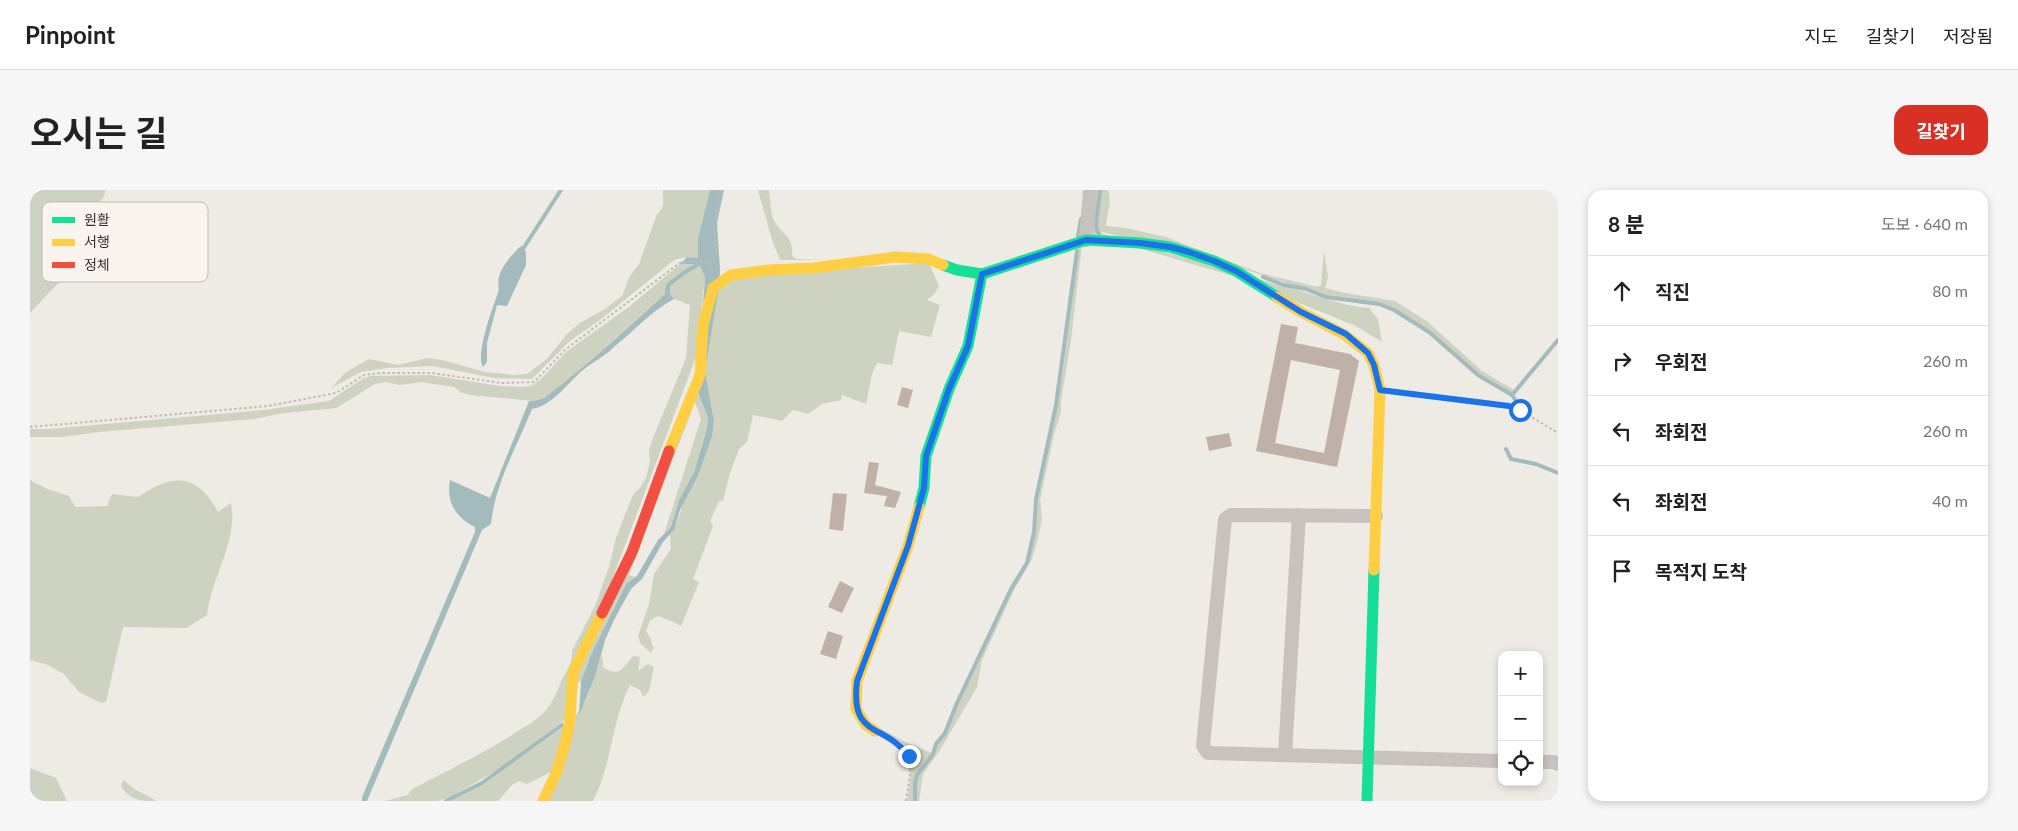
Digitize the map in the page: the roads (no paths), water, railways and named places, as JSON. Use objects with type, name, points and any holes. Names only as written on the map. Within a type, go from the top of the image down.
[{"type":"street","points":[[1086,240],[1090,190]]},
{"type":"street","points":[[543,801],[559,770],[570,719],[573,672],[632,552],[678,428],[700,375],[703,325],[713,288],[731,275],[769,270],[814,268],[895,257],[928,259],[957,270],[982,274],[1086,240],[1170,247],[1214,261],[1236,271],[1301,312],[1346,334],[1368,353],[1374,365],[1380,390],[1367,801]]},
{"type":"street","points":[[875,731],[866,725],[856,709],[857,681],[908,546],[924,488],[926,456],[949,389],[968,346],[982,274]]},
{"type":"street","points":[[1376,516],[1231,515],[1226,519],[1203,746],[1208,752],[1498,761]]},
{"type":"street","points":[[1285,755],[1299,515]]},
{"type":"street","points":[[1543,762],[1558,764]]},
{"type":"water","points":[[710,190],[724,190],[717,223],[720,270],[719,286],[705,371],[714,421],[712,437],[698,476],[680,510],[674,530],[663,542],[642,579],[631,589],[616,616],[605,640],[595,677],[579,715],[581,682],[591,655],[626,584],[637,576],[658,540],[671,527],[679,500],[694,472],[708,422],[697,390],[705,277],[699,264],[680,264],[687,257],[698,258],[698,238]]},
{"type":"water","points":[[521,246],[526,252],[526,265],[507,306],[497,305],[487,343],[487,362],[483,367],[481,352],[489,319],[499,291],[498,281],[500,273],[514,252]]},
{"type":"water","points":[[665,287],[674,299],[657,310],[583,370],[554,398],[540,407],[532,409],[507,465],[497,494],[491,524],[482,530],[367,801],[362,801],[362,797],[475,532],[475,527],[457,514],[451,502],[449,495],[450,480],[490,498],[529,401],[544,398],[606,348],[665,294]]},
{"type":"waterway","points":[[521,252],[561,190]]},
{"type":"waterway","points":[[1099,233],[1096,224],[1100,190]]},
{"type":"waterway","points":[[1078,236],[1081,219]]},
{"type":"waterway","points":[[915,801],[917,775],[933,754],[936,744],[945,733],[957,703],[1011,589],[1027,563],[1034,532],[1036,499],[1056,405],[1077,251]]},
{"type":"waterway","points":[[668,295],[668,285],[702,262]]},
{"type":"waterway","points":[[1263,277],[1284,285],[1306,289],[1326,297],[1379,304],[1394,310],[1429,332],[1478,375],[1512,395],[1518,404]]},
{"type":"waterway","points":[[1512,395],[1558,340]]},
{"type":"waterway","points":[[1506,449],[1511,459],[1536,464],[1558,473]]},
{"type":"waterway","points":[[446,801],[482,783],[562,725]]}]
